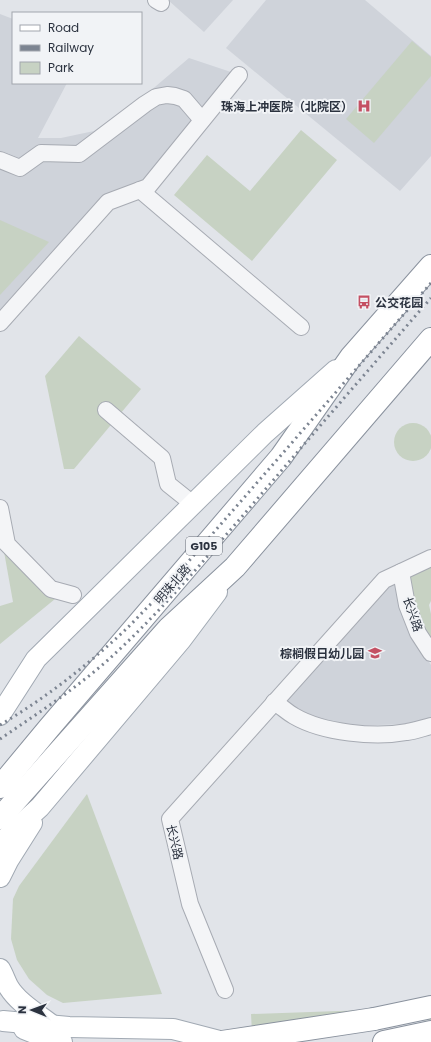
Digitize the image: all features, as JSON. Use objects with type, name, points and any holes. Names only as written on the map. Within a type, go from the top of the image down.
[{"type":"highway","name":"明珠北路","points":[[0,787],[48,728],[281,457],[351,357],[431,266]]},
{"type":"highway","points":[[0,818],[169,628],[235,567],[431,340]]},
{"type":"highway","points":[[223,1042],[374,1019],[431,1007]]},
{"type":"highway","points":[[384,1042],[431,1032]]},
{"type":"main road","name":"明珠北路","points":[[0,715],[36,659],[265,433],[351,357]]},
{"type":"main road","points":[[0,845],[40,807],[181,640],[235,567]]},
{"type":"main road","points":[[0,686],[36,659]]},
{"type":"main road","points":[[0,877],[40,807]]},
{"type":"main road","points":[[0,968],[9,986],[18,997],[58,1034]]},
{"type":"main road","points":[[1,1021],[58,1034],[83,1028],[173,1029],[223,1042]]},
{"type":"main road","points":[[419,1042],[431,1041]]},
{"type":"lane","points":[[0,323],[108,202],[148,187],[239,75]]},
{"type":"lane","points":[[0,160],[20,168],[42,153],[80,154],[156,97],[167,95],[184,99],[202,120]]},
{"type":"lane","points":[[140,190],[301,327]]},
{"type":"lane","points":[[106,410],[162,458],[168,484],[193,504]]},
{"type":"lane","points":[[0,508],[7,544],[51,589],[73,595]]},
{"type":"lane","name":"长兴路","points":[[225,990],[190,904],[170,819],[384,580],[431,558]]},
{"type":"lane","name":"长兴路","points":[[401,572],[407,605],[418,634],[431,653]]},
{"type":"lane","points":[[274,702],[295,716],[319,726],[346,733],[407,733],[431,726]]},
{"type":"shaded area","points":[[168,0],[233,0],[204,32]]},
{"type":"shaded area","name":"珠海上冲医院（北院区）","points":[[266,0],[365,0],[431,56],[431,156],[400,191],[226,48]]},
{"type":"shaded area","points":[[0,14],[12,19],[12,84],[66,84],[38,138],[61,138],[94,131],[149,92],[189,58],[234,73],[146,183],[106,195],[0,310]]},
{"type":"shaded area","name":"棕榈假日幼儿园","points":[[398,581],[415,641],[431,665],[431,717],[409,724],[345,726],[299,713],[285,702],[387,586]]},
{"type":"green space","points":[[412,41],[431,57],[431,76],[374,143],[346,119]]},
{"type":"green space","points":[[301,130],[337,160],[252,261],[174,195],[207,155],[250,191]]},
{"type":"green space","points":[[0,220],[49,242],[0,295]]},
{"type":"green space","points":[[79,336],[141,389],[74,469],[64,469],[45,376]]},
{"type":"green space","points":[[409,423],[417,423],[424,426],[429,431],[432,442],[429,453],[424,458],[417,461],[409,461],[402,458],[397,453],[394,446],[394,438],[397,431],[402,426]]},
{"type":"green space","points":[[3,546],[55,599],[0,644],[0,606],[13,602]]},
{"type":"green space","points":[[431,562],[431,601],[429,605],[431,614],[431,644],[423,632],[406,575]]},
{"type":"green space","points":[[87,794],[162,994],[63,1003],[47,995],[29,979],[17,960],[11,939],[13,899],[19,886]]},
{"type":"green space","points":[[431,996],[431,1020],[252,1033],[251,1014],[367,1010]]},
{"type":"railway","points":[[0,725],[48,694],[78,671],[122,633],[154,601],[431,283]]},
{"type":"railway","points":[[0,739],[56,701],[82,681],[108,660],[146,623],[200,565],[431,298]]},
{"type":"place","name":"珠海上冲医院（北院区）","points":[[364,106]]},
{"type":"place","name":"公交花园","points":[[364,302]]},
{"type":"place","name":"棕榈假日幼儿园","points":[[375,653]]}]
